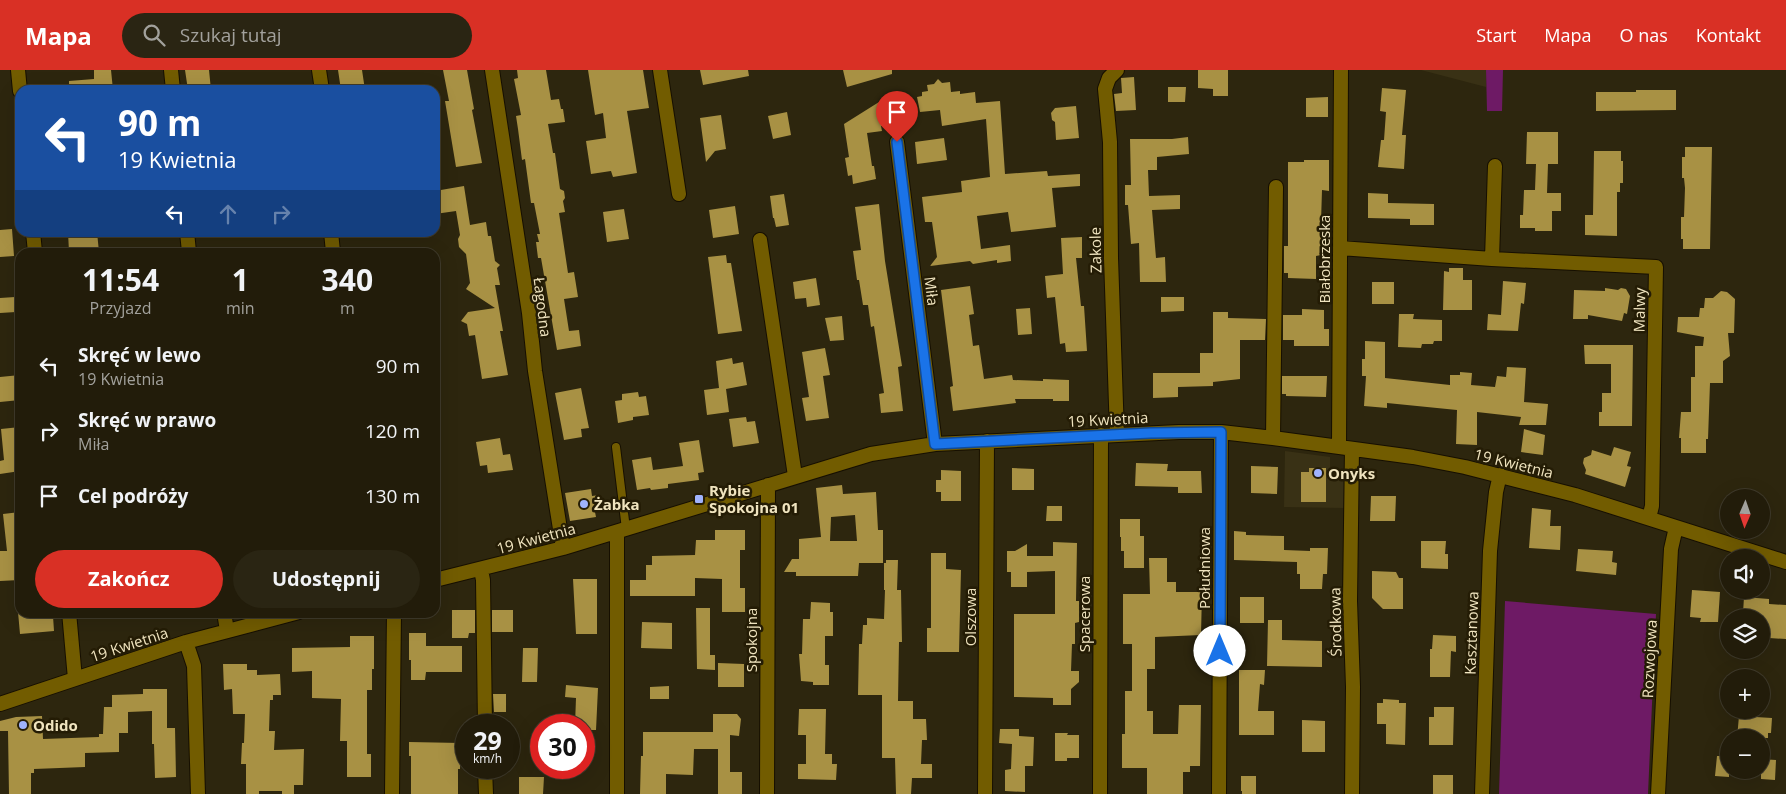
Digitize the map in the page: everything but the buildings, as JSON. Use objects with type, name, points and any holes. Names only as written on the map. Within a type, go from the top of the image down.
[{"type":"street","points":[[18,70],[19,85]]},
{"type":"street","points":[[171,70],[172,85]]},
{"type":"street","points":[[319,70],[321,85]]},
{"type":"street","name":"Łagodna","points":[[492,70],[529,313],[535,371],[563,548]]},
{"type":"street","points":[[660,70],[679,194]]},
{"type":"street","name":"Zakole","points":[[1117,70],[1108,78],[1105,89],[1110,142],[1111,258],[1117,434]]},
{"type":"street","name":"Białobrzeska","points":[[1341,70],[1340,248],[1345,448]]},
{"type":"street","name":"Miła","points":[[897,142],[935,444]]},
{"type":"street","points":[[1492,259],[1495,166]]},
{"type":"street","points":[[1273,438],[1276,187]]},
{"type":"street","points":[[760,240],[795,476]]},
{"type":"street","name":"Malwy","points":[[1340,248],[1492,259],[1656,267],[1652,506],[1649,518]]},
{"type":"street","name":"19 Kwietnia","points":[[440,579],[563,548],[871,454],[935,444],[1179,432],[1221,432],[1273,438],[1413,457],[1500,475],[1575,495],[1786,562]]},
{"type":"street","name":"Południowa","points":[[1219,794],[1221,432]]},
{"type":"street","name":"Spacerowa","points":[[1100,794],[1101,435]]},
{"type":"street","name":"Olszowa","points":[[985,794],[987,441]]},
{"type":"street","name":"Środkowa","points":[[1345,448],[1353,687],[1352,794]]},
{"type":"street","name":"Kasztanowa","points":[[1482,794],[1490,551],[1496,492],[1500,475]]},
{"type":"street","name":"Spokojna","points":[[766,794],[768,485]]},
{"type":"street","name":"Rozwojowa","points":[[1658,794],[1671,549],[1676,527]]},
{"type":"street","points":[[617,794],[622,530]]},
{"type":"street","points":[[481,570],[483,580],[485,714]]},
{"type":"street","points":[[69,618],[75,679]]},
{"type":"street","points":[[225,618],[227,630]]},
{"type":"street","name":"19 Kwietnia","points":[[0,704],[186,642],[275,618]]},
{"type":"street","points":[[392,794],[394,618]]},
{"type":"street","points":[[186,642],[194,666],[198,794]]},
{"type":"street","points":[[485,779],[486,794]]},
{"type":"lane","points":[[616,447],[622,530]]},
{"type":"shaded area","points":[[1421,70],[1486,70],[1486,87]]},
{"type":"shaded area","points":[[1486,70],[1503,70],[1502,111],[1487,111]]},
{"type":"shaded area","points":[[1285,451],[1330,457],[1330,468],[1344,469],[1344,508],[1284,507]]},
{"type":"shaded area","points":[[1505,601],[1656,614],[1648,794],[1499,794]]},
{"type":"place","name":"Onyks","points":[[1318,473]]},
{"type":"place","name":"Rybie Spokojna 01","points":[[699,499]]},
{"type":"place","name":"Żabka","points":[[584,504]]},
{"type":"place","name":"Odido","points":[[23,725]]},
{"type":"route","points":[[897,142],[935,444],[1150,433],[1221,432],[1220,651]]}]
